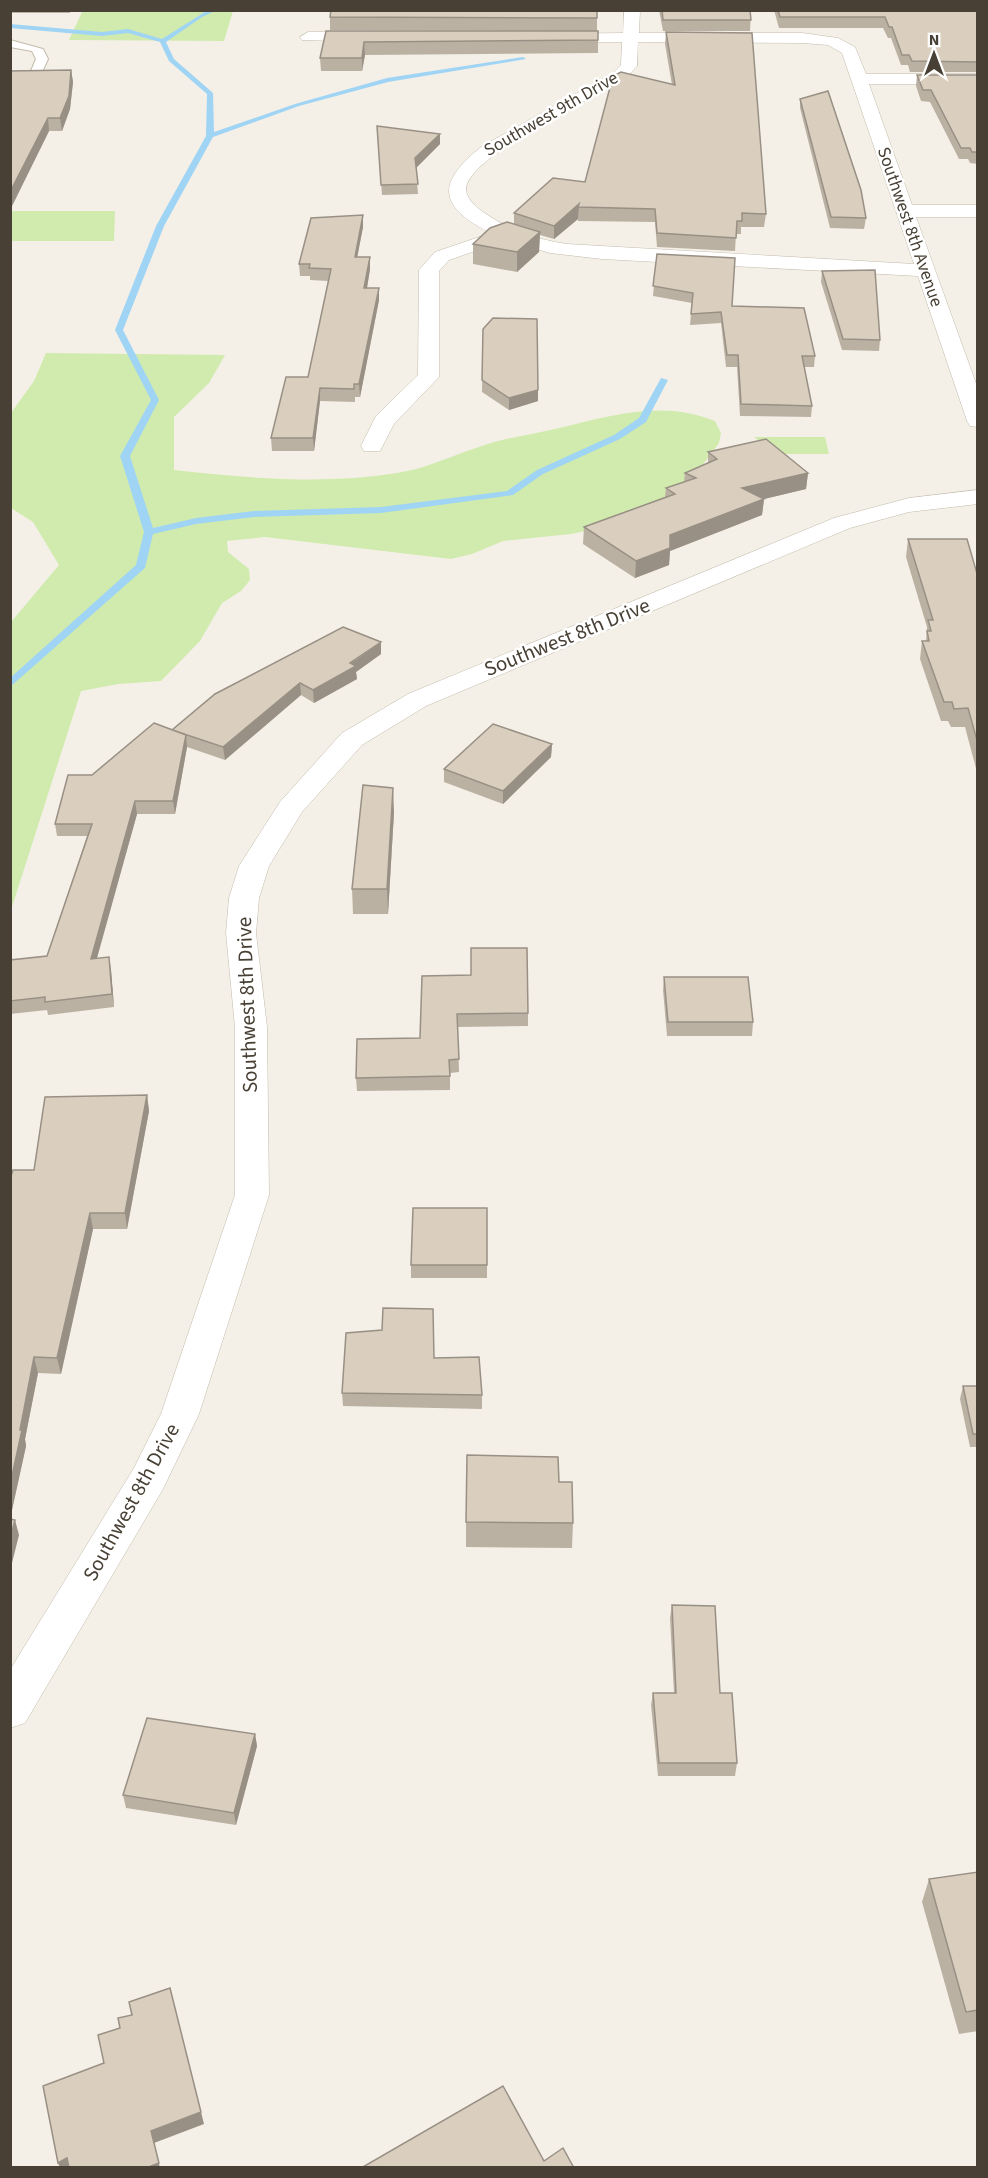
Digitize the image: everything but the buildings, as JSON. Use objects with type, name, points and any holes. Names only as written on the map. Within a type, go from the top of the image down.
[{"type":"street","name":"Southwest 9th Drive","points":[[632,10],[629,66],[620,76],[477,157],[459,178],[457,190],[465,205],[477,217],[505,234],[549,246],[646,255],[925,270]]},
{"type":"street","points":[[308,37],[379,37]]},
{"type":"street","points":[[535,37],[630,38]]},
{"type":"street","name":"Southwest 8th Avenue","points":[[630,38],[802,38],[832,42],[849,50],[903,211],[978,421]]},
{"type":"street","points":[[860,79],[978,79]]},
{"type":"street","points":[[903,211],[978,211]]},
{"type":"street","points":[[372,446],[384,421],[428,377],[430,369],[429,270],[441,256],[505,234]]},
{"type":"street","name":"Southwest 8th Drive","points":[[10,1709],[149,1478],[180,1414],[252,1195],[250,1027],[241,933],[244,898],[254,867],[290,808],[352,739],[436,691],[842,523],[893,507],[933,498],[978,496]]},
{"type":"lane","points":[[10,43],[37,49],[42,59],[34,78]]},
{"type":"green space","points":[[83,10],[233,11],[224,41],[69,40]]},
{"type":"green space","points":[[11,211],[115,211],[114,241],[11,241]]},
{"type":"green space","points":[[46,353],[225,355],[209,383],[174,417],[174,470],[286,479],[369,477],[418,468],[507,439],[615,415],[655,410],[695,414],[715,421],[721,433],[719,443],[701,467],[688,493],[605,527],[571,534],[503,541],[472,554],[451,559],[265,537],[227,541],[228,552],[249,569],[250,580],[241,591],[222,603],[200,641],[161,681],[118,684],[81,691],[11,910],[11,622],[59,565],[33,522],[11,508],[11,413],[34,381]]},
{"type":"green space","points":[[754,437],[825,437],[829,454],[776,454]]},
{"type":"waterway","points":[[163,41],[200,16],[214,10]]},
{"type":"waterway","points":[[10,26],[102,34],[128,31],[163,41]]},
{"type":"waterway","points":[[163,41],[171,60],[210,93],[210,136]]},
{"type":"waterway","points":[[210,136],[297,105],[387,80],[523,59]]},
{"type":"waterway","points":[[149,532],[125,456],[155,400],[119,330],[160,226],[210,136]]},
{"type":"waterway","points":[[149,532],[196,521],[254,514],[381,510],[510,493],[540,472],[617,437],[643,420],[664,380]]},
{"type":"waterway","points":[[10,684],[141,566],[149,532]]}]
